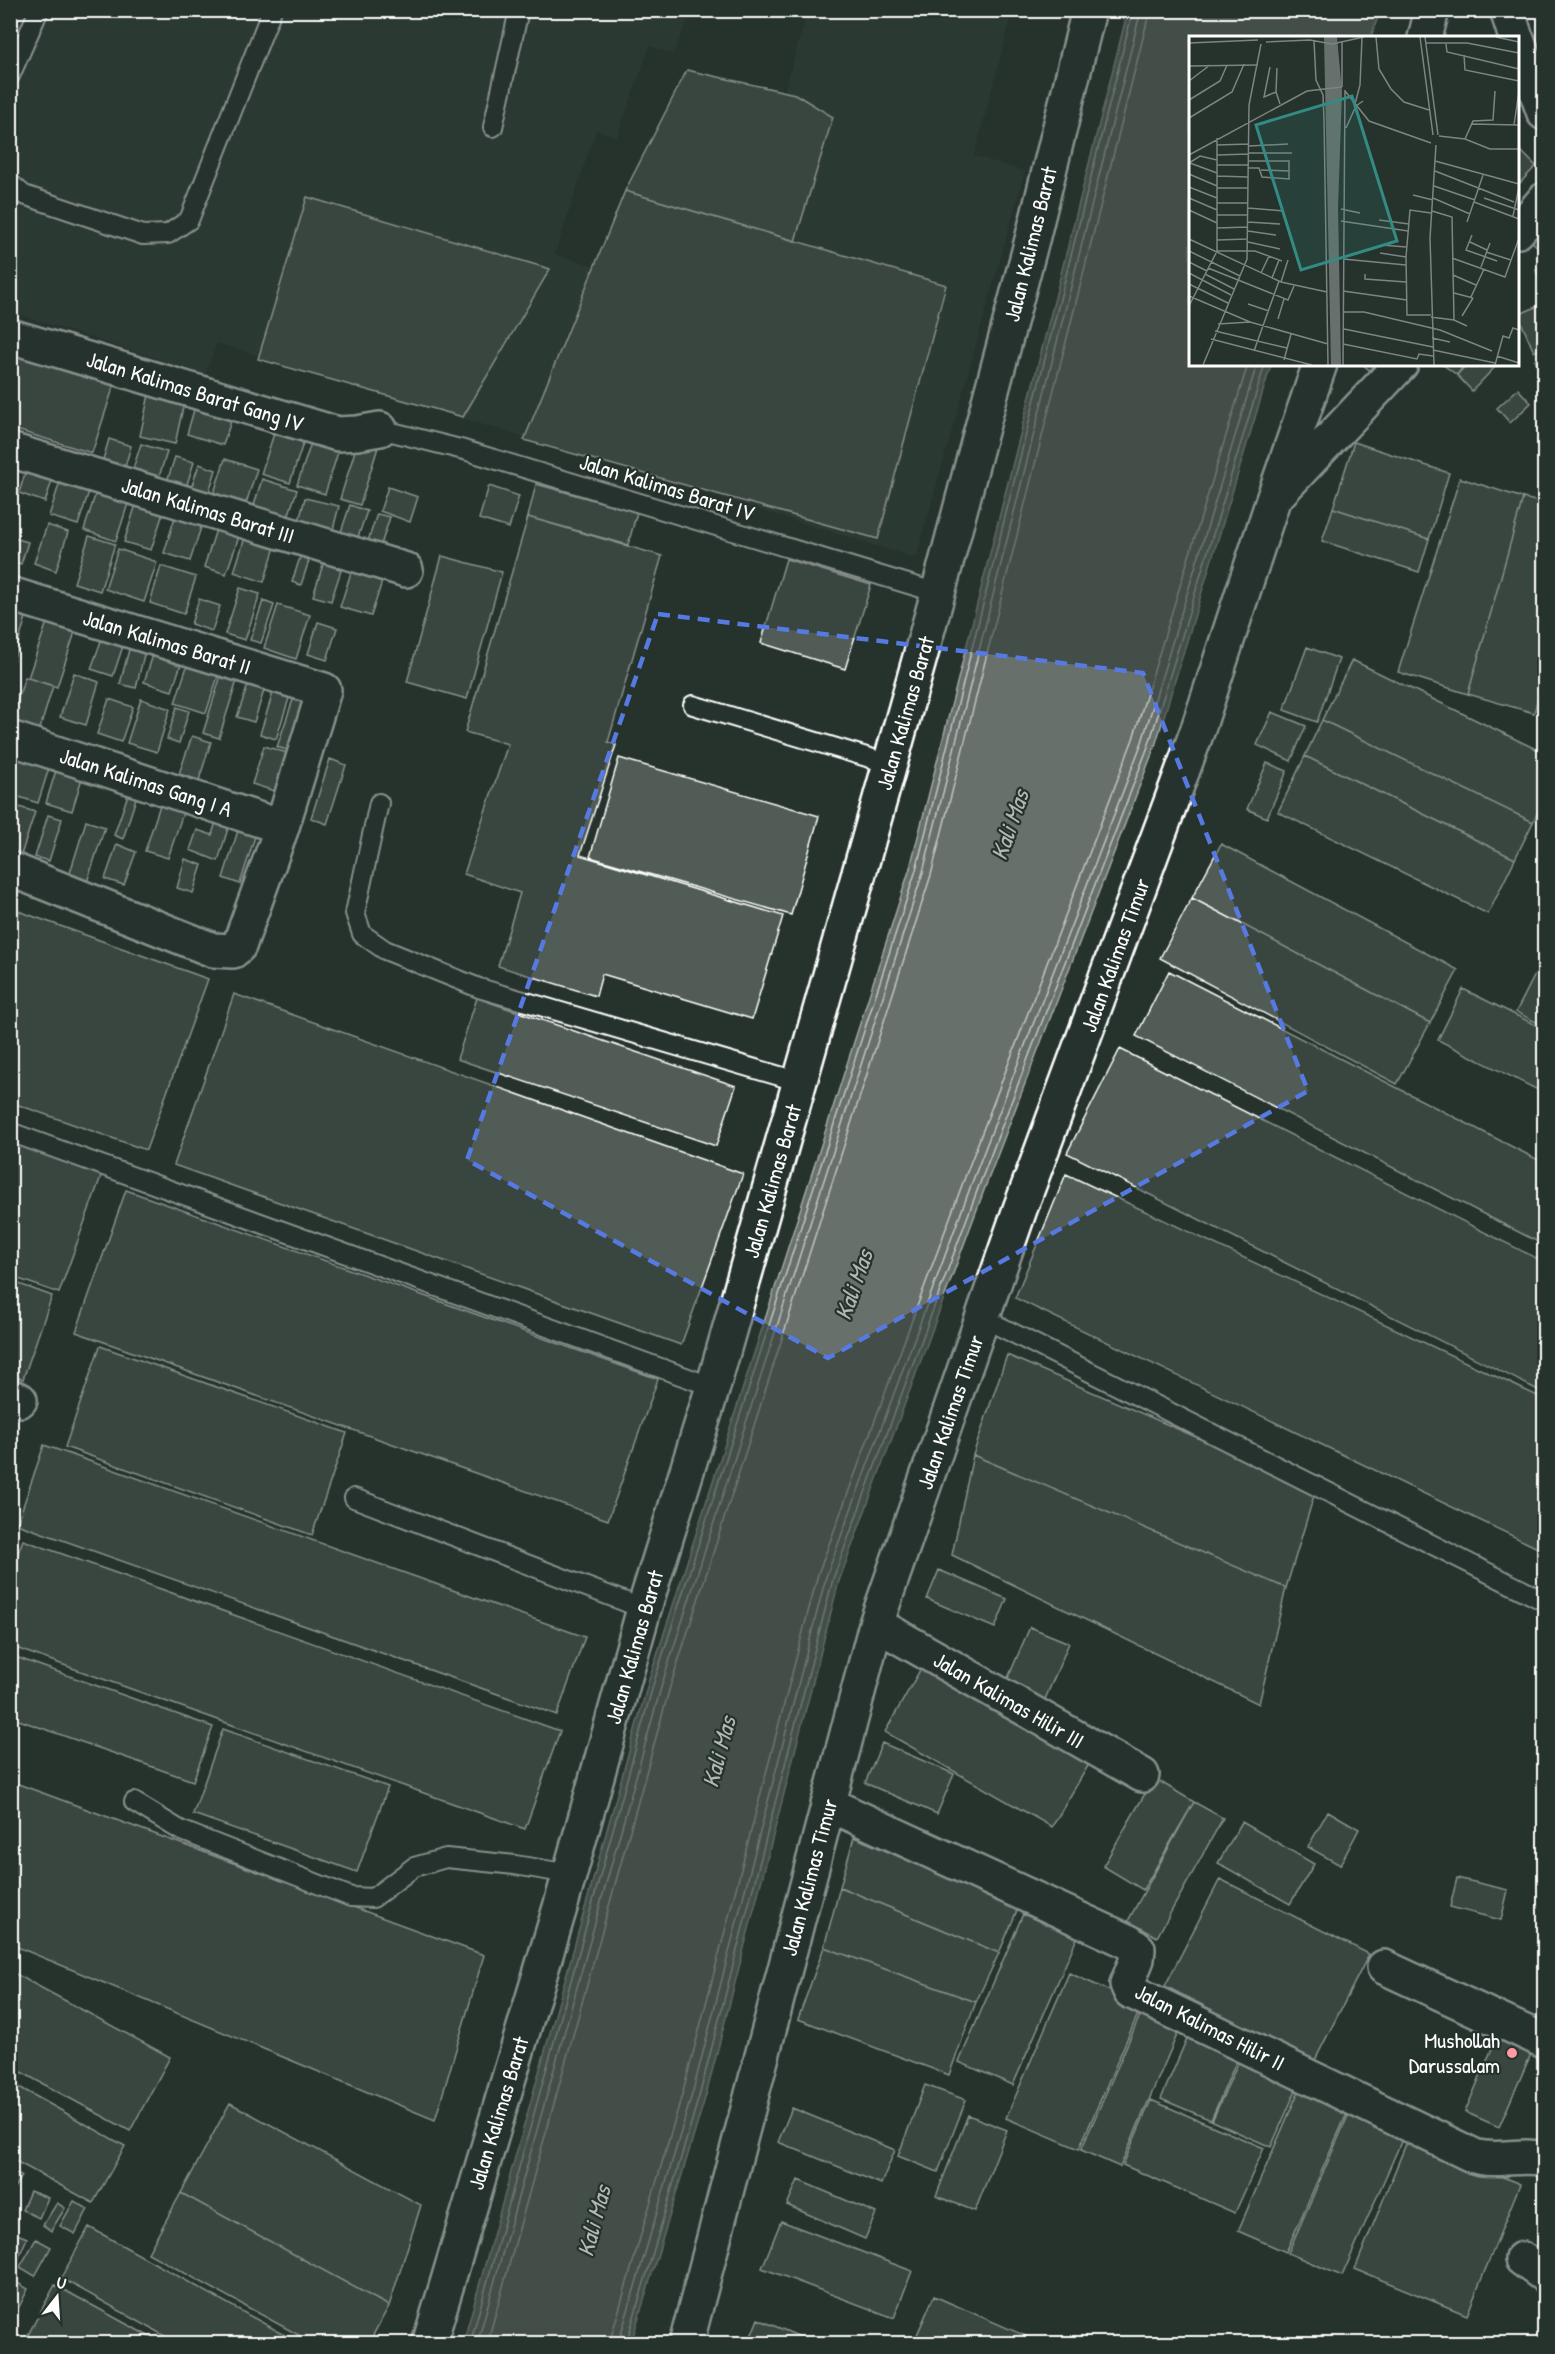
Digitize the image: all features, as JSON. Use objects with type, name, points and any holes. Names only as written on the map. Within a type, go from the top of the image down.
[{"type":"street","name":"Jalan Kalimas Barat","points":[[429,2343],[570,1874],[644,1609],[713,1387],[890,764],[1033,236],[1089,10]]},
{"type":"street","points":[[1426,36],[1432,10]]},
{"type":"street","points":[[1507,10],[1514,36]]},
{"type":"street","points":[[1519,54],[1545,113]]},
{"type":"street","points":[[1519,230],[1545,200]]},
{"type":"street","name":"Jalan Kalimas Barat Gang IV","points":[[10,336],[338,434],[380,429]]},
{"type":"street","name":"Jalan Kalimas Timur","points":[[686,2343],[876,1624],[1020,1209],[1198,729],[1319,366]]},
{"type":"street","name":"Jalan Kalimas Timur","points":[[1273,500],[1399,366]]},
{"type":"street","name":"Jalan Kalimas Barat III","points":[[10,450],[406,570]]},
{"type":"street","name":"Jalan Kalimas Barat II","points":[[10,594],[324,690],[282,827]]},
{"type":"street","name":"Jalan Kalimas Gang I A","points":[[10,738],[282,827]]},
{"type":"street","points":[[10,869],[213,950],[228,952],[239,946],[282,827]]},
{"type":"street","name":"Jalan Kalimas Hilir III","points":[[876,1624],[1142,1775]]},
{"type":"street","name":"Jalan Kalimas Hilir II","points":[[828,1804],[1129,1942],[1138,1949],[1128,1984],[1130,1991],[1474,2157],[1487,2160],[1514,2156],[1545,2158]]},
{"type":"street","points":[[1384,1967],[1545,2040]]},
{"type":"lane","points":[[10,76],[39,10]]},
{"type":"lane","points":[[10,183],[24,195],[143,235],[168,234],[189,220],[272,10]]},
{"type":"lane","points":[[493,127],[519,10]]},
{"type":"lane","name":"Jalan Kalimas Barat IV","points":[[380,429],[464,450],[938,593]]},
{"type":"lane","points":[[693,705],[890,764]]},
{"type":"lane","points":[[379,803],[355,913],[362,934],[385,950],[479,988],[800,1082]]},
{"type":"lane","points":[[10,1132],[713,1387]]},
{"type":"lane","points":[[983,1318],[1545,1601]]},
{"type":"lane","points":[[354,1498],[644,1609]]},
{"type":"lane","points":[[134,1802],[180,1830],[351,1897],[373,1898],[414,1867],[446,1858],[515,1865],[570,1874]]},
{"type":"highlighted area","points":[[658,614],[1143,673],[1308,1091],[828,1358],[467,1160]]},
{"type":"shaded area","points":[[11,11],[692,11],[673,54],[650,46],[617,137],[596,130],[555,254],[594,266],[625,191],[687,70],[784,92],[808,11],[1013,11],[974,156],[1025,171],[916,558],[217,343],[205,374],[11,312]]},
{"type":"water","name":"Kali Mas","points":[[1128,10],[1380,11],[1371,36],[1189,36],[1189,366],[1271,366],[1155,746],[986,1185],[839,1581],[706,2095],[631,2343],[463,2343],[649,1680],[910,868]]},
{"type":"building","points":[[687,70],[795,94],[833,117],[795,241],[625,191]]},
{"type":"building","points":[[1519,149],[1536,166],[1519,184]]},
{"type":"building","points":[[625,191],[946,285],[878,539],[524,440]]},
{"type":"building","points":[[307,197],[550,269],[463,417],[258,359]]},
{"type":"building","points":[[1544,211],[1544,253],[1523,233]]},
{"type":"building","points":[[1544,267],[1544,295],[1536,270]]},
{"type":"building","points":[[1540,305],[1544,315],[1544,347],[1534,352],[1519,315]]},
{"type":"building","points":[[10,346],[116,379],[92,453],[10,428]]},
{"type":"building","points":[[1544,356],[1544,375],[1541,376],[1535,359]]},
{"type":"building","points":[[1364,366],[1384,366],[1377,376]]},
{"type":"building","points":[[1445,366],[1464,366],[1457,375]]},
{"type":"building","points":[[1465,366],[1495,367],[1472,391],[1457,375]]},
{"type":"building","points":[[1518,389],[1531,403],[1510,423],[1497,408]]},
{"type":"building","points":[[150,390],[185,398],[175,444],[140,436]]},
{"type":"building","points":[[196,403],[233,415],[223,445],[187,434]]},
{"type":"building","points":[[278,421],[307,431],[290,483],[261,474]]},
{"type":"building","points":[[313,437],[340,446],[325,494],[297,485]]},
{"type":"building","points":[[359,438],[379,444],[360,505],[340,499]]},
{"type":"building","points":[[109,439],[131,446],[122,477],[100,470]]},
{"type":"building","points":[[1354,442],[1449,473],[1429,539],[1333,508]]},
{"type":"building","points":[[141,444],[167,452],[156,486],[130,478]]},
{"type":"building","points":[[10,452],[21,456],[10,491]]},
{"type":"building","points":[[30,457],[57,465],[45,502],[19,493]]},
{"type":"building","points":[[175,457],[194,462],[183,497],[164,491]]},
{"type":"building","points":[[225,459],[257,469],[242,516],[210,505]]},
{"type":"building","points":[[199,464],[216,470],[206,501],[189,495]]},
{"type":"building","points":[[64,469],[93,479],[78,525],[49,516]]},
{"type":"building","points":[[1460,478],[1523,498],[1468,694],[1398,672]]},
{"type":"building","points":[[262,479],[297,490],[286,523],[252,512]]},
{"type":"building","points":[[99,483],[131,494],[116,541],[84,530]]},
{"type":"building","points":[[536,484],[637,512],[628,545],[528,517]]},
{"type":"building","points":[[489,486],[519,496],[509,528],[479,519]]},
{"type":"building","points":[[388,487],[418,497],[410,522],[380,511]]},
{"type":"building","points":[[139,495],[166,504],[151,550],[124,542]]},
{"type":"building","points":[[305,498],[339,506],[331,537],[297,529]]},
{"type":"building","points":[[1523,498],[1544,503],[1544,675],[1534,713],[1468,694]]},
{"type":"building","points":[[179,504],[206,512],[190,561],[164,553]]},
{"type":"building","points":[[350,505],[367,511],[358,537],[341,532]]},
{"type":"building","points":[[1333,508],[1429,539],[1419,572],[1322,541]]},
{"type":"building","points":[[377,514],[390,517],[378,554],[365,550]]},
{"type":"building","points":[[220,517],[243,525],[226,574],[204,567]]},
{"type":"building","points":[[528,517],[662,556],[608,742],[616,745],[580,855],[783,916],[752,1019],[602,974],[596,996],[498,966],[520,893],[464,874],[508,744],[465,732]]},
{"type":"building","points":[[47,525],[68,532],[56,571],[34,563]]},
{"type":"building","points":[[249,525],[279,534],[264,582],[234,572]]},
{"type":"building","points":[[89,536],[115,544],[100,591],[74,583]]},
{"type":"building","points":[[10,537],[28,542],[21,564],[10,560]]},
{"type":"building","points":[[305,542],[314,545],[301,585],[292,582]]},
{"type":"building","points":[[118,549],[157,562],[144,602],[105,589]]},
{"type":"building","points":[[327,552],[345,558],[331,601],[313,596]]},
{"type":"building","points":[[442,556],[502,572],[467,699],[407,682]]},
{"type":"building","points":[[786,559],[871,585],[845,669],[761,643]]},
{"type":"building","points":[[355,560],[386,569],[371,616],[340,607]]},
{"type":"building","points":[[161,566],[196,577],[184,614],[150,603]]},
{"type":"building","points":[[240,588],[260,594],[245,640],[225,634]]},
{"type":"building","points":[[199,599],[220,606],[212,631],[191,624]]},
{"type":"building","points":[[10,601],[29,607],[13,661],[10,660]]},
{"type":"building","points":[[263,601],[274,605],[261,643],[250,640]]},
{"type":"building","points":[[278,605],[310,615],[296,659],[264,648]]},
{"type":"building","points":[[49,616],[77,626],[57,687],[28,678]]},
{"type":"building","points":[[318,622],[337,628],[327,660],[308,654]]},
{"type":"building","points":[[105,630],[126,637],[113,676],[91,669]]},
{"type":"building","points":[[132,638],[147,642],[136,688],[120,684]]},
{"type":"building","points":[[157,643],[185,652],[172,691],[144,682]]},
{"type":"building","points":[[1307,647],[1339,659],[1317,722],[1284,710]]},
{"type":"building","points":[[191,654],[222,664],[206,713],[175,703]]},
{"type":"building","points":[[1352,660],[1544,753],[1544,799],[1533,822],[1322,720]]},
{"type":"building","points":[[223,669],[239,674],[219,738],[203,733]]},
{"type":"building","points":[[74,673],[99,682],[86,725],[60,717]]},
{"type":"building","points":[[251,676],[267,681],[254,722],[237,717]]},
{"type":"building","points":[[25,677],[53,686],[39,732],[10,723]]},
{"type":"building","points":[[276,683],[292,689],[276,739],[260,734]]},
{"type":"building","points":[[297,688],[316,694],[297,753],[277,747]]},
{"type":"building","points":[[109,699],[133,707],[121,742],[97,734]]},
{"type":"building","points":[[141,699],[170,709],[157,752],[127,743]]},
{"type":"building","points":[[177,707],[189,711],[179,743],[167,739]]},
{"type":"building","points":[[1272,712],[1306,726],[1291,761],[1257,745]]},
{"type":"building","points":[[1322,720],[1533,822],[1515,859],[1305,756]]},
{"type":"building","points":[[192,736],[211,742],[199,780],[179,774]]},
{"type":"building","points":[[22,742],[54,752],[38,803],[10,794],[10,779]]},
{"type":"building","points":[[264,746],[297,756],[284,794],[252,784]]},
{"type":"building","points":[[1305,756],[1515,859],[1488,914],[1278,812]]},
{"type":"building","points":[[60,757],[86,765],[72,811],[46,803]]},
{"type":"building","points":[[619,758],[819,816],[791,915],[590,857]]},
{"type":"building","points":[[330,759],[346,765],[327,824],[311,818]]},
{"type":"building","points":[[1267,763],[1287,771],[1267,818],[1247,809]]},
{"type":"building","points":[[131,786],[139,789],[123,839],[114,835]]},
{"type":"building","points":[[162,799],[185,807],[168,858],[145,851]]},
{"type":"building","points":[[10,804],[35,812],[19,861],[10,858]]},
{"type":"building","points":[[48,815],[62,819],[49,861],[35,857]]},
{"type":"building","points":[[217,818],[230,822],[218,861],[190,850],[197,830],[212,835]]},
{"type":"building","points":[[86,821],[105,827],[87,882],[69,876]]},
{"type":"building","points":[[241,821],[258,827],[240,884],[223,878]]},
{"type":"building","points":[[117,844],[136,852],[124,885],[105,879]]},
{"type":"building","points":[[1221,844],[1458,970],[1430,1023],[1192,898]]},
{"type":"building","points":[[185,859],[202,865],[193,893],[177,888]]},
{"type":"building","points":[[1192,898],[1430,1023],[1397,1084],[1160,958]]},
{"type":"building","points":[[10,908],[208,979],[146,1150],[10,1102]]},
{"type":"building","points":[[1544,957],[1544,1026],[1516,1012]]},
{"type":"building","points":[[1169,971],[1544,1163],[1544,1245],[1136,1036]]},
{"type":"building","points":[[1463,989],[1544,1029],[1544,1093],[1438,1040]]},
{"type":"building","points":[[234,994],[743,1174],[681,1345],[174,1165]]},
{"type":"building","points":[[477,998],[736,1086],[716,1146],[457,1059]]},
{"type":"building","points":[[1120,1049],[1544,1262],[1544,1393],[1067,1153]]},
{"type":"building","points":[[10,1135],[104,1168],[59,1293],[10,1276]]},
{"type":"building","points":[[1066,1174],[1544,1399],[1544,1551],[1015,1298]]},
{"type":"building","points":[[126,1190],[658,1379],[608,1520],[76,1332]]},
{"type":"building","points":[[11,1281],[52,1296],[23,1379],[10,1375]]},
{"type":"building","points":[[100,1346],[347,1433],[312,1535],[65,1447]]},
{"type":"building","points":[[1007,1355],[1316,1489],[1286,1588],[973,1455]]},
{"type":"building","points":[[44,1445],[585,1637],[557,1715],[17,1524]]},
{"type":"building","points":[[973,1455],[1286,1588],[1259,1704],[952,1555]]},
{"type":"building","points":[[23,1540],[560,1731],[525,1829],[10,1646],[10,1574]]},
{"type":"building","points":[[939,1570],[1007,1599],[995,1628],[927,1599]]},
{"type":"building","points":[[1030,1627],[1069,1643],[1043,1704],[1004,1687]]},
{"type":"building","points":[[10,1655],[213,1727],[193,1781],[10,1717]]},
{"type":"building","points":[[924,1663],[1092,1759],[1052,1827],[885,1732]]},
{"type":"building","points":[[223,1729],[388,1787],[357,1872],[193,1814]]},
{"type":"building","points":[[882,1743],[954,1774],[937,1814],[865,1783]]},
{"type":"building","points":[[1154,1778],[1194,1802],[1143,1890],[1103,1866]]},
{"type":"building","points":[[10,1781],[484,1955],[435,2120],[10,1944]]},
{"type":"building","points":[[1194,1802],[1223,1818],[1157,1937],[1128,1921]]},
{"type":"building","points":[[1328,1811],[1359,1829],[1340,1865],[1308,1847]]},
{"type":"building","points":[[1242,1822],[1314,1864],[1290,1904],[1218,1863]]},
{"type":"building","points":[[854,1837],[1018,1908],[999,1953],[840,1887]]},
{"type":"building","points":[[1457,1878],[1508,1890],[1501,1920],[1450,1907]]},
{"type":"building","points":[[1220,1879],[1369,1954],[1314,2062],[1165,1986]]},
{"type":"building","points":[[840,1887],[999,1953],[976,2002],[824,1947]]},
{"type":"building","points":[[1023,1914],[1077,1938],[1013,2085],[959,2062]]},
{"type":"building","points":[[824,1947],[976,2002],[949,2075],[798,2019]]},
{"type":"building","points":[[10,1971],[170,2057],[130,2131],[10,2066]]},
{"type":"building","points":[[1069,1973],[1142,2005],[1079,2149],[1006,2118]]},
{"type":"building","points":[[1145,2004],[1183,2021],[1120,2167],[1081,2150]]},
{"type":"building","points":[[1191,2029],[1241,2050],[1211,2120],[1161,2099]]},
{"type":"building","points":[[1496,2039],[1531,2054],[1499,2127],[1465,2112]]},
{"type":"building","points":[[1241,2056],[1300,2081],[1271,2147],[1212,2121]]},
{"type":"building","points":[[10,2082],[125,2146],[93,2203],[10,2158]]},
{"type":"building","points":[[925,2085],[966,2100],[938,2172],[898,2156]]},
{"type":"building","points":[[1300,2088],[1349,2109],[1286,2252],[1238,2231]]},
{"type":"building","points":[[1151,2100],[1264,2148],[1235,2213],[1123,2165]]},
{"type":"building","points":[[230,2103],[421,2205],[389,2306],[181,2193]]},
{"type":"building","points":[[792,2108],[895,2150],[881,2184],[778,2142]]},
{"type":"building","points":[[1351,2109],[1405,2133],[1342,2276],[1288,2253]]},
{"type":"building","points":[[968,2115],[1007,2130],[975,2211],[936,2196]]},
{"type":"building","points":[[1408,2139],[1520,2184],[1467,2315],[1355,2269]]},
{"type":"building","points":[[10,2171],[21,2176],[10,2195]]},
{"type":"building","points":[[798,2180],[876,2213],[865,2239],[787,2205]]},
{"type":"building","points":[[30,2191],[48,2198],[39,2218],[22,2210]]},
{"type":"building","points":[[181,2193],[389,2306],[368,2344],[315,2344],[148,2253]]},
{"type":"building","points":[[74,2201],[88,2209],[75,2234],[60,2226]]},
{"type":"building","points":[[57,2203],[65,2208],[51,2231],[43,2225]]},
{"type":"building","points":[[781,2221],[912,2271],[894,2318],[762,2268]]},
{"type":"building","points":[[89,2227],[301,2344],[179,2344],[61,2278]]},
{"type":"building","points":[[17,2234],[27,2238],[15,2266],[10,2264],[10,2249]]},
{"type":"building","points":[[36,2239],[51,2247],[35,2276],[20,2267]]},
{"type":"building","points":[[14,2281],[28,2289],[14,2317],[10,2315],[10,2288]]},
{"type":"building","points":[[55,2285],[163,2344],[23,2344]]},
{"type":"building","points":[[934,2296],[1044,2344],[913,2344]]},
{"type":"building","points":[[758,2319],[817,2344],[748,2344]]},
{"type":"place","name":"Mushollah Darussalam","points":[[1512,2053]]}]
